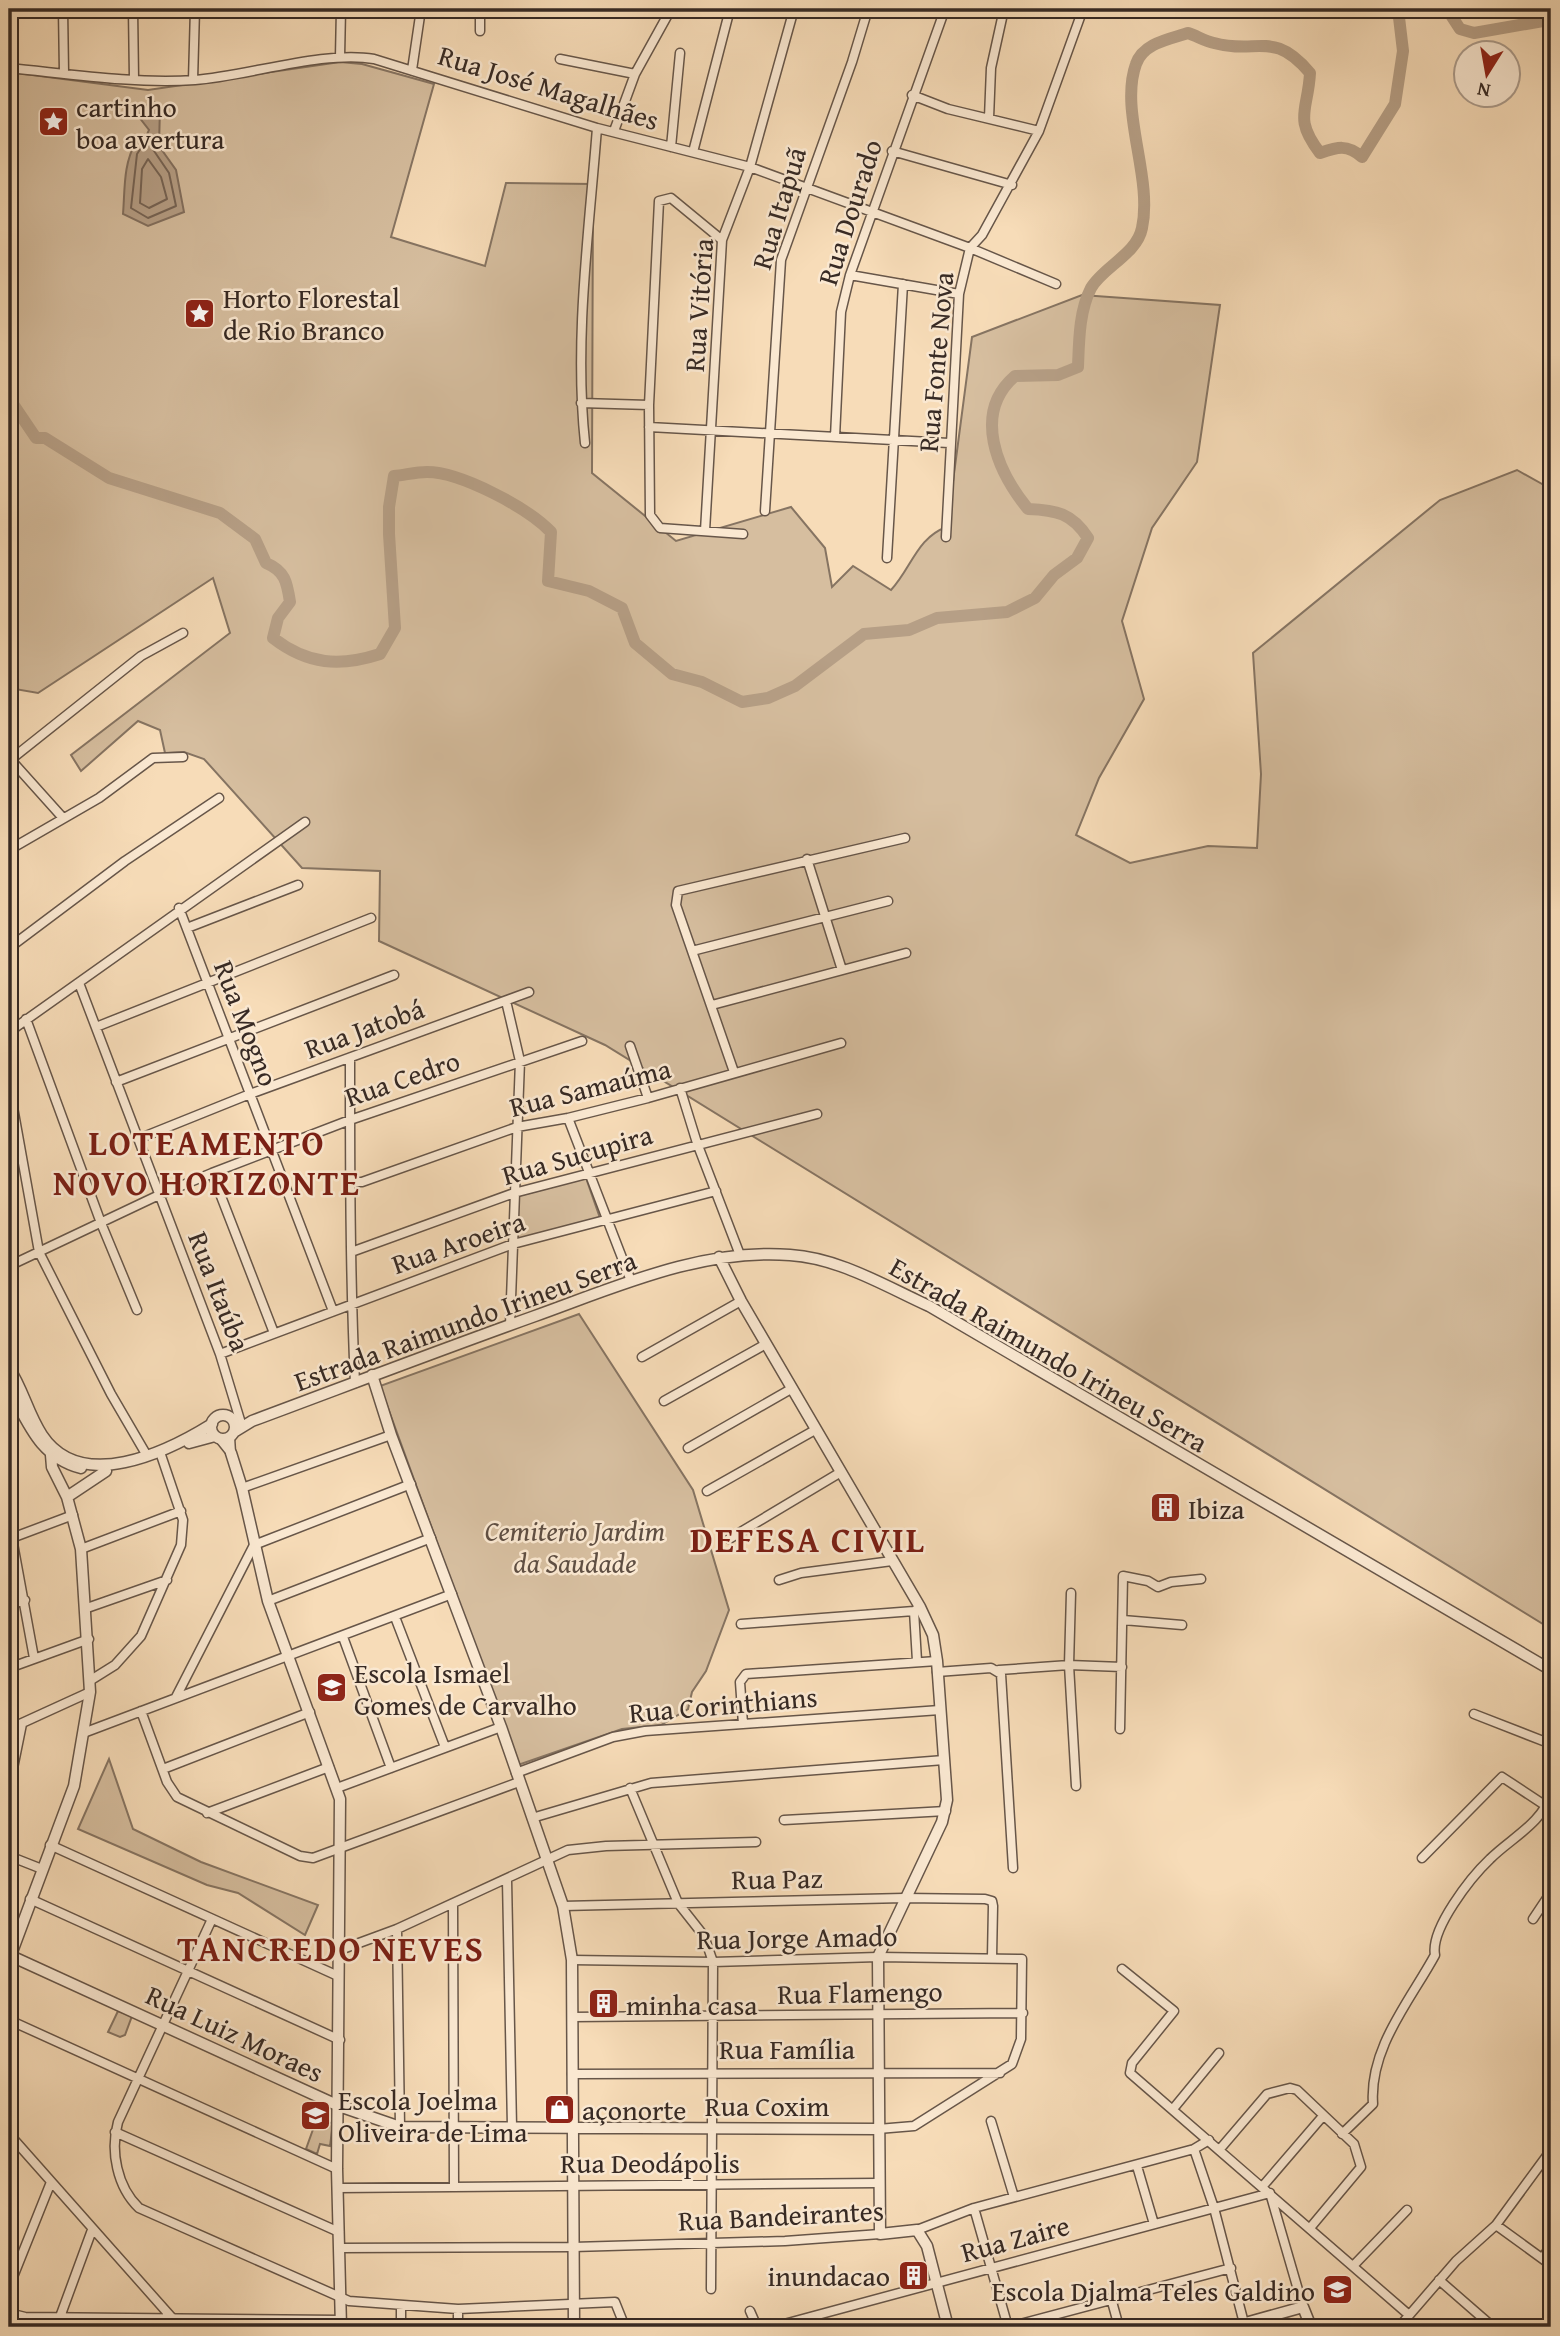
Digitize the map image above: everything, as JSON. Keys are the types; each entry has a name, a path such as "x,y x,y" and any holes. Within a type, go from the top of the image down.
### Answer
{"street":[{"path":"63,9 64,73"},
{"path":"133,9 134,79"},
{"path":"193,80 195,9"},
{"path":"340,57 341,9"},
{"path":"412,70 421,9"},
{"path":"480,9 480,31"},
{"path":"614,131 635,74 671,9"},
{"path":"693,152 730,9"},
{"name":"Rua Vitória","path":"705,531 722,240 750,167 794,9"},
{"name":"Rua Itapuã","path":"765,511 778,274 805,187 852,62 867,9"},
{"name":"Rua Dourado","path":"835,437 841,312 850,275 912,95 945,9"},
{"path":"989,118 991,68 1004,9"},
{"name":"Rua Fonte Nova","path":"946,537 959,294 970,248 982,235 1012,185 1039,131 1083,9"},
{"path":"671,147 680,52"},
{"name":"Rua José Magalhães","path":"9,68 134,79 193,80 340,57 362,57 597,128 750,167 871,210 1056,284"},
{"path":"560,59 635,74"},
{"path":"912,95 948,109 1039,131"},
{"path":"585,443 581,403 582,324 597,128"},
{"path":"892,151 1012,185"},
{"path":"722,240 671,198 659,201 649,405 650,515 660,528 743,534"},
{"path":"850,275 959,294"},
{"path":"887,558 903,284"},
{"path":"581,403 649,405"},
{"path":"649,427 949,443"},
{"path":"62,818 10,761 141,656 183,633"},
{"path":"9,850 99,798 153,758 183,757"},
{"path":"9,948 116,868 219,798"},
{"path":"9,1032 179,908 305,822"},
{"path":"734,1072 692,951 676,896 678,891 905,838"},
{"path":"807,859 842,970"},
{"path":"187,928 298,885"},
{"path":"692,951 888,901"},
{"name":"Rua Mogno","path":"179,908 332,1311"},
{"path":"96,1027 371,918"},
{"path":"712,1005 906,953"},
{"path":"116,1082 394,975"},
{"name":"Rua Itaúba","path":"79,983 220,1354 236,1420"},
{"name":"Rua Jatobá","path":"138,1139 250,1094 530,992"},
{"path":"506,1001 520,1061 510,1325"},
{"path":"26,1019 101,1223 137,1310"},
{"name":"Rua Cedro","path":"9,1266 212,1173 350,1120 582,1041"},
{"name":"Rua Samaúma","path":"352,1182 362,1182 517,1127 568,1118 648,1098 841,1042"},
{"path":"630,1046 648,1098"},
{"path":"350,1058 350,1210 354,1251 351,1305 355,1383"},
{"path":"9,1085 39,1252 111,1394 146,1454"},
{"path":"680,1088 697,1143 740,1255"},
{"name":"Rua Sucupira","path":"354,1251 514,1194 697,1143 817,1114"},
{"path":"568,1118 631,1281"},
{"path":"212,1173 274,1333"},
{"name":"Rua Aroeira","path":"220,1354 513,1244 716,1191"},
{"name":"Estrada Raimundo Irineu Serra","path":"51,1455 70,1465 106,1471 130,1467 192,1441 224,1436 251,1421 631,1281 719,1258 740,1255 792,1255 821,1260 929,1306 1551,1670"},
{"path":"719,1258 933,1635 946,1811 878,1957 876,2015 880,2234"},
{"path":"642,1357 741,1301"},
{"path":"664,1401 766,1344"},
{"path":"9,1368 11,1385 37,1440 51,1455 52,1467 73,1515 81,1549 91,1680 86,1732 74,1786 10,1959"},
{"path":"372,1375 391,1435 452,1594 563,1906 572,1960 571,2186 574,2327"},
{"path":"9,2313 158,2323 173,2319 220,2323 341,2324 337,2169 340,1799 268,1601 242,1488 231,1453 224,1436 212,1424 192,1436 146,1454 107,1466 89,1465 66,1456 42,1435 11,1385"},
{"path":"688,1448 791,1389"},
{"name":"Estrada Raimundo Irineu Serra","path":"212,1424 223,1416 251,1421"},
{"path":"224,1436 236,1420"},
{"path":"707,1491 815,1430"},
{"path":"242,1488 391,1435"},
{"path":"91,1680 115,1665 141,1636 167,1580 184,1532 181,1511 161,1455"},
{"path":"67,1497 106,1471"},
{"path":"729,1539 841,1472"},
{"path":"176,1697 254,1545 411,1484"},
{"path":"81,1549 181,1511"},
{"path":"34,1658 25,1600 10,1539 73,1515"},
{"path":"268,1601 430,1538"},
{"path":"779,1580 801,1573 892,1561"},
{"path":"1120,1729 1124,1576 1148,1581 1158,1587 1171,1582 1201,1579"},
{"path":"87,1608 167,1580"},
{"path":"1071,1593 1069,1665 1076,1786"},
{"path":"86,1732 452,1594"},
{"path":"9,1605 25,1600"},
{"path":"741,1624 917,1609"},
{"path":"916,1661 917,1609"},
{"path":"395,1617 445,1747"},
{"path":"1123,1620 1182,1625"},
{"path":"343,1637 391,1768"},
{"path":"9,1668 89,1639"},
{"path":"743,1724 742,1677 916,1661 937,1667 999,1670 1069,1665 1122,1667"},
{"path":"999,1670 1004,1703 1013,1868"},
{"path":"9,1729 90,1692"},
{"name":"Rua Corinthians","path":"141,1711 172,1792 207,1813 306,1858 341,1850 627,1734 940,1710"},
{"path":"163,1769 310,1712"},
{"path":"1474,1714 1551,1744"},
{"path":"9,1788 22,1724"},
{"path":"337,1788 500,1727"},
{"path":"532,1818 651,1783 944,1760"},
{"path":"207,1813 329,1767"},
{"path":"1422,1857 1502,1777 1546,1806"},
{"path":"630,1788 678,1903 704,1936 713,1962 710,2289"},
{"path":"1342,2134 1373,2104 1372,2087 1394,2022 1435,1955 1433,1947 1443,1920 1488,1860 1534,1822 1546,1806 1551,1793"},
{"path":"784,1819 946,1811"},
{"path":"340,1950 397,1930 507,1880 545,1859 584,1848 756,1842"},
{"path":"50,1845 338,1976"},
{"path":"9,1856 42,1869"},
{"path":"507,1880 512,2127"},
{"path":"1533,1919 1551,1892"},
{"name":"Rua Paz","path":"563,1906 904,1898 992,1901 992,1957"},
{"path":"30,1899 340,2040"},
{"path":"453,1904 456,2128 454,2187"},
{"path":"212,1919 115,2133 114,2146 122,2182 129,2197 139,2208 341,2299 458,2309 615,2302 625,2327"},
{"path":"397,1930 400,2127"},
{"name":"Rua Jorge Amado","path":"572,1960 713,1962 878,1957 1022,1959 1023,2013"},
{"name":"Rua Luiz Moraes","path":"10,1959 163,2025 339,2106 400,2127 572,2128"},
{"path":"1122,1969 1174,2011 1132,2063 1130,2073 1409,2315"},
{"path":"878,2129 914,2126 1001,2073 1017,2054 1023,2013"},
{"name":"Rua Flamengo","path":"572,2017 1023,2013"},
{"path":"9,2020 337,2169"},
{"path":"1172,2109 1219,2053"},
{"name":"Rua Família","path":"572,2074 712,2071 1001,2073"},
{"path":"1220,2149 1264,2097 1283,2088 1293,2088 1354,2144 1361,2167 1310,2228"},
{"path":"1262,2187 1324,2116"},
{"path":"991,2120 1014,2197"},
{"name":"Rua Coxim","path":"572,2128 878,2129"},
{"path":"115,2133 338,2232"},
{"path":"10,2138 173,2319"},
{"name":"Rua Bandeirantes","path":"340,2248 785,2241 917,2230 974,2208 1137,2166 1194,2149 1209,2140"},
{"path":"1194,2149 1214,2208 1244,2325"},
{"path":"1399,2327 1456,2261 1496,2225 1551,2150"},
{"path":"1137,2166 1154,2224"},
{"path":"9,2287 51,2182"},
{"name":"Rua Deodápolis","path":"338,2188 878,2183"},
{"path":"1270,2193 1311,2327"},
{"name":"Rua Zaire","path":"773,2327 1270,2193"},
{"path":"974,2208 1009,2327 1231,2268"},
{"path":"1353,2266 1407,2210"},
{"path":"1496,2225 1551,2264"},
{"path":"60,2317 92,2230"},
{"path":"917,2230 927,2246 948,2327"},
{"path":"1543,2257 1551,2246"},
{"path":"1439,2280 1492,2327"},
{"path":"1111,2298 1119,2327"},
{"path":"401,2306 401,2327"},
{"path":"1231,2327 1303,2307"},
{"path":"458,2309 458,2327"},
{"path":"750,2311 757,2327"},
{"path":"813,2316 816,2327"}],"green space":[{"path":"340,62 362,64 434,84 391,237 485,266 506,183 593,184 592,473 676,541 791,507 825,548 832,587 853,566 891,590 928,538 947,527 972,337 1082,295 1220,305 1197,462 1152,528 1122,621 1144,699 1099,778 1076,835 1130,863 1208,846 1257,848 1261,774 1253,653 1440,500 1517,470 1551,489 1551,1629 605,1045 379,941 380,871 302,868 204,759 184,752 165,753 160,730 138,721 81,771 71,755 230,633 213,578 38,693 9,688 9,72 148,90"},
{"path":"586,1178 600,1218 517,1240 518,1196"},
{"name":"Cemiterio Jardim da Saudade","path":"579,1314 693,1490 729,1610 706,1671 692,1692 688,1709 661,1725 622,1729 518,1765 380,1386"},
{"path":"109,1759 133,1829 201,1862 318,1905 305,1935 238,1893 207,1885 78,1829"},
{"path":"118,2011 132,2016 125,2035 120,2037 108,2032"},
{"path":"316,2121 333,2123 330,2146 320,2144 317,2154 306,2149"}],"water":[{"path":"153,101 160,107 159,146 176,170 184,212 148,226 123,214 129,159 136,142 145,139 149,130 139,117 141,109"}],"waterway":[{"path":"9,398 36,438 45,438 109,478 220,513 255,539 266,563 284,578 289,595 290,602 278,618 273,638 299,654 338,662 380,654 395,628 389,534 389,507 394,476 427,472 475,485 527,512 551,532 548,581 589,591 622,608 635,643 672,674 702,682 742,702 768,698 795,686 864,634 909,630 937,618 1007,612 1035,598 1054,575 1077,558 1088,538 1076,523 1063,514 1028,509 999,460 992,424 1002,391 1015,376 1058,375 1078,367 1082,317 1091,288 1103,273 1127,253 1139,237 1144,208 1143,187 1131,102 1136,64 1145,51 1158,43 1188,33 1229,46 1265,46 1286,51 1310,73 1304,122 1320,153 1342,148 1352,150 1362,157 1395,104 1403,51 1398,9"},
{"path":"1447,9 1460,29 1474,33 1543,21 1551,22"}],"place":[{"name":"cartinho boa avertura","path":"53,122"},
{"name":"Horto Florestal de Rio Branco","path":"200,313"},
{"name":"Ibiza","path":"1165,1508"},
{"name":"Escola Ismael Gomes de Carvalho","path":"331,1688"},
{"name":"minha casa","path":"603,2004"},
{"name":"açonorte","path":"559,2109"},
{"name":"Escola Joelma Oliveira de Lima","path":"315,2115"},
{"name":"inundacao","path":"913,2275"},
{"name":"Escola Djalma Teles Galdino","path":"1338,2290"}],"district":[{"name":"LOTEAMENTO NOVO HORIZONTE","path":"207,1162"},
{"name":"DEFESA CIVIL","path":"808,1539"},
{"name":"TANCREDO NEVES","path":"331,1948"}]}
